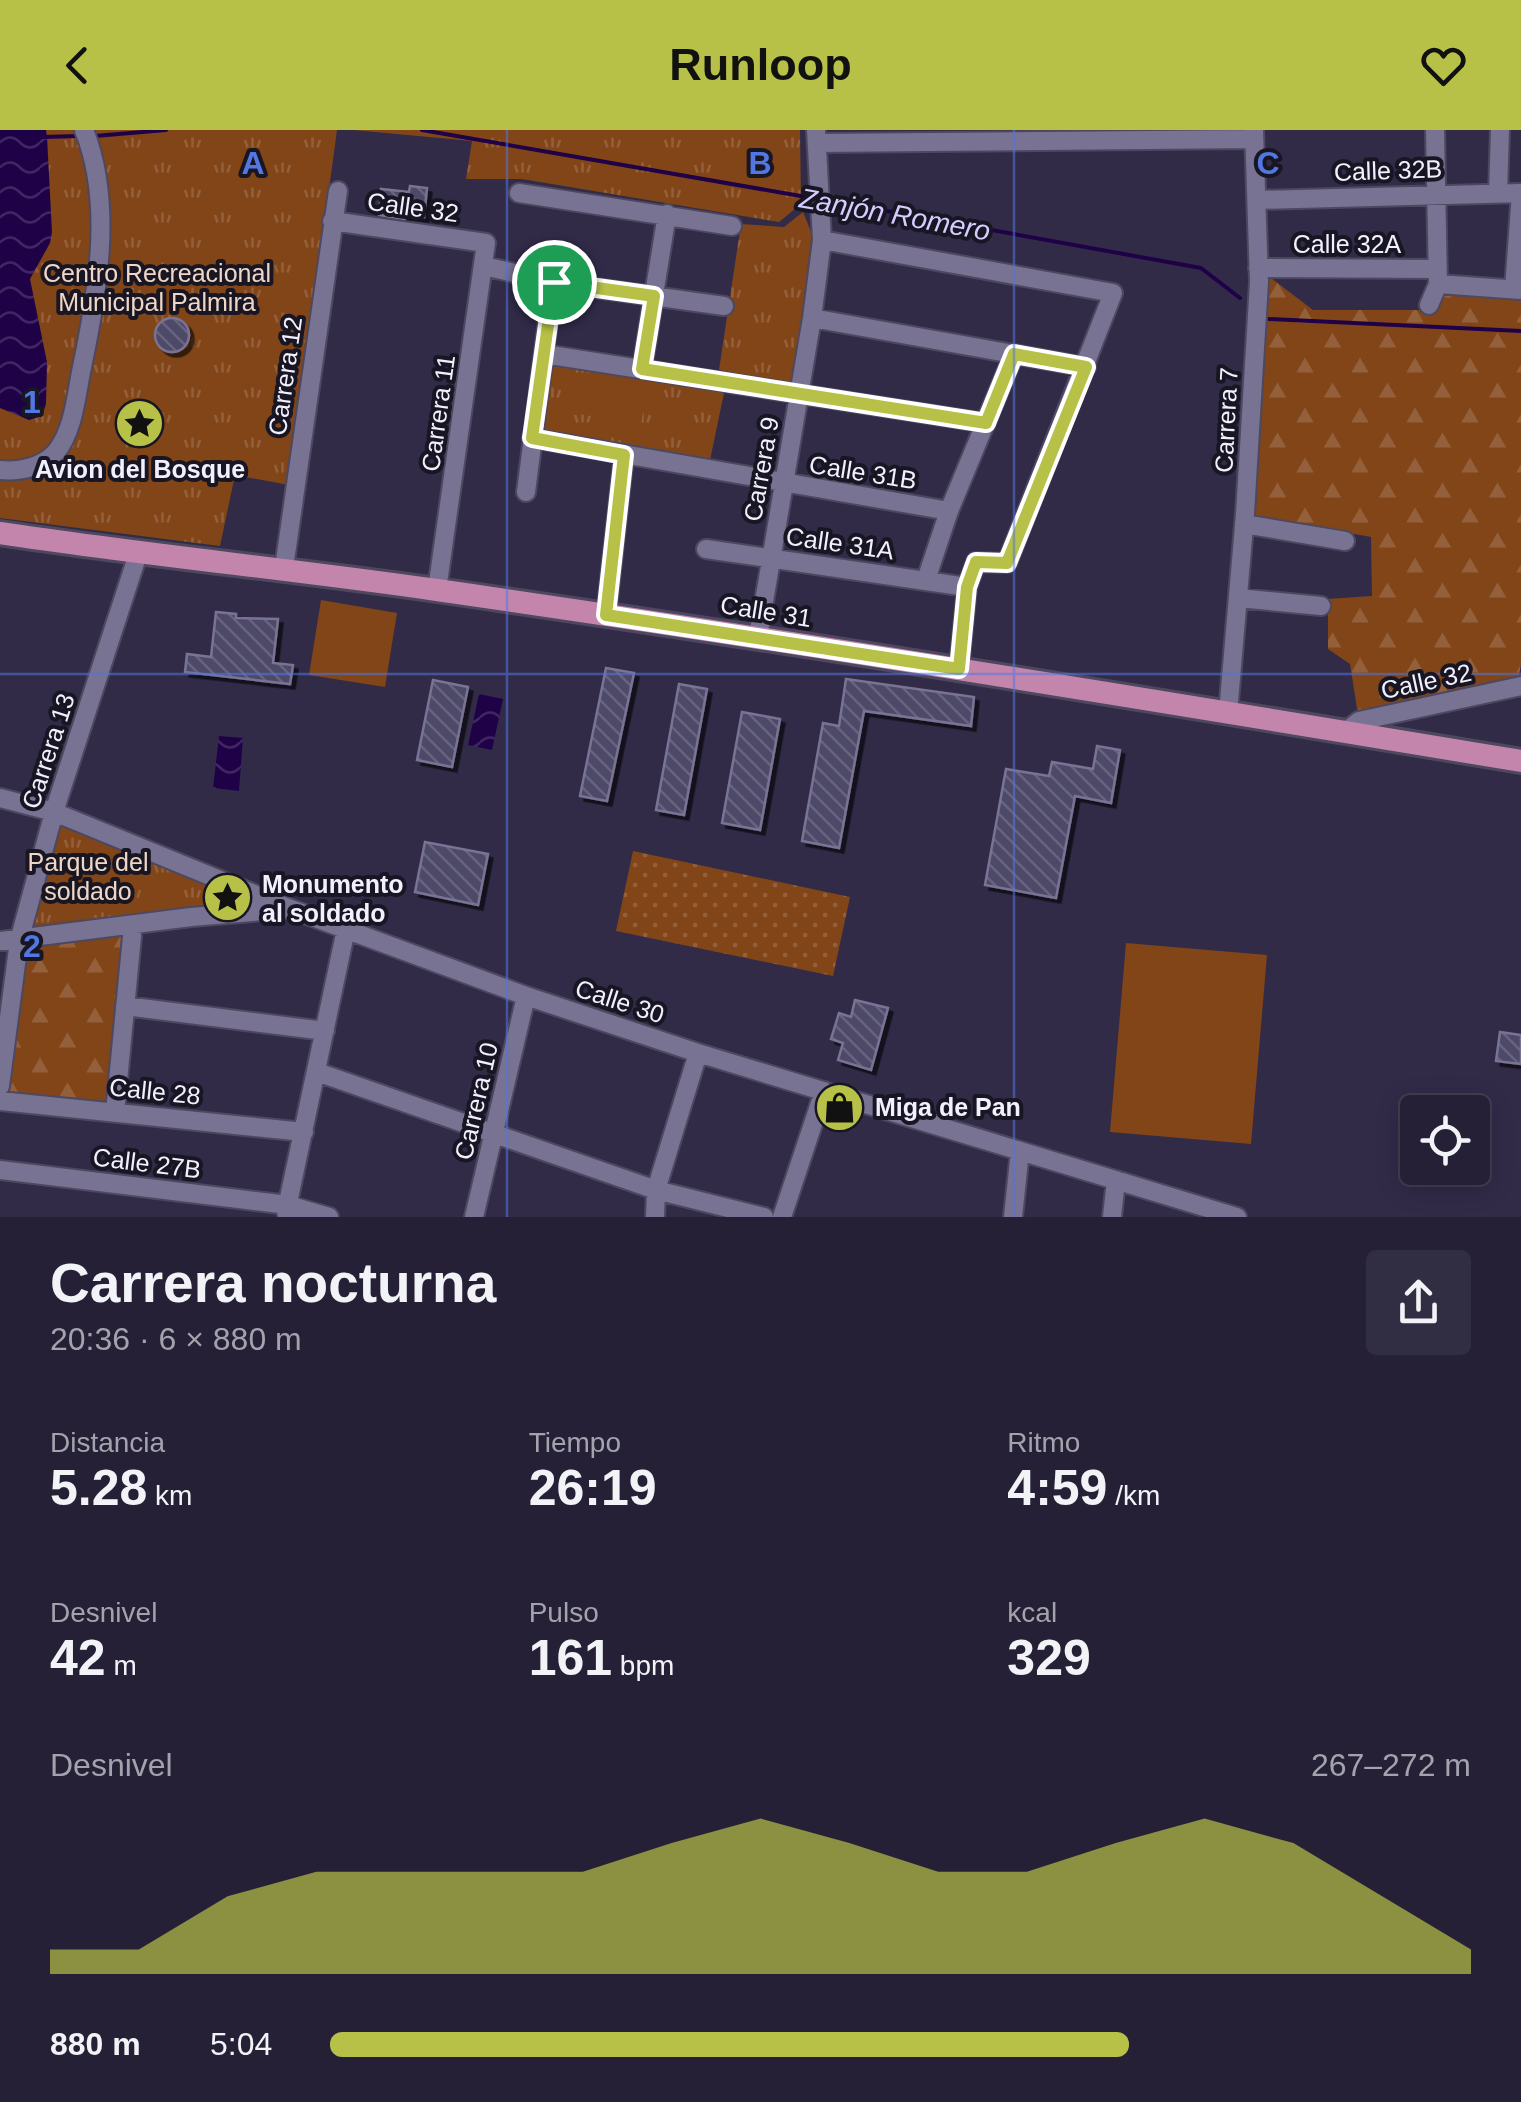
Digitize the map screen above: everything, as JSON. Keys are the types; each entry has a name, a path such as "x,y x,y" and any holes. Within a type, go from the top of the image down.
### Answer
{"main road":[{"name":"Calle 31","path":"0,532 138,554 284,568 758,637 1521,761"}],"street":[{"path":"0,470 46,462 66,433 74,404 92,321 101,252 96,188 84,130"},
{"path":"1429,305 1437,277 1435,130"},
{"path":"1498,193 1500,130"},
{"path":"817,137 1254,134"},
{"name":"Carrera 7","path":"1228,713 1244,524 1258,268 1254,134"},
{"name":"Carrera 9","path":"758,637 822,240 817,137"},
{"name":"Carrera 12","path":"284,568 338,192"},
{"path":"519,193 732,226"},
{"path":"1518,290 1521,193"},
{"name":"Calle 32B","path":"1257,200 1521,193"},
{"path":"642,369 667,214"},
{"name":"Calle 32","path":"332,220 486,242"},
{"path":"822,240 1113,293 1007,563 978,560 967,587 959,669"},
{"name":"Carrera 11","path":"437,590 486,242"},
{"path":"484,266 554,282 724,306"},
{"name":"Calle 32A","path":"1258,268 1437,277 1518,290"},
{"path":"526,492 554,282"},
{"path":"812,318 1086,367"},
{"path":"544,354 986,423"},
{"path":"926,580 949,512 1014,354"},
{"name":"Calle 31B","path":"532,438 949,512"},
{"path":"606,615 624,455"},
{"path":"1244,524 1344,541"},
{"name":"Calle 31A","path":"706,549 967,587"},
{"name":"Carrera 13","path":"0,1086 10,941 138,554"},
{"path":"1238,598 1321,606"},
{"name":"Calle 32","path":"1345,732 1359,721 1521,686"},
{"name":"Calle 30","path":"0,798 54,812 291,909 526,996 698,1053 1237,1217"},
{"path":"10,941 291,909"},
{"path":"115,1112 133,926"},
{"path":"329,1217 286,1211 346,930"},
{"name":"Carrera 10","path":"474,1217 526,996"},
{"path":"126,1006 325,1031"},
{"path":"655,1217 656,1190 698,1053"},
{"path":"317,1072 656,1190 764,1217"},
{"path":"782,1217 824,1091"},
{"name":"Calle 28","path":"0,1100 304,1132"},
{"path":"1012,1217 1020,1151"},
{"name":"Calle 27B","path":"0,1170 286,1211"},
{"path":"1112,1217 1116,1180"}],"green space":[{"name":"Centro Recreacional Municipal Palmira","path":"0,130 337,130 289,485 235,475 220,546 0,518"},
{"path":"354,130 800,130 801,204 779,222 522,179 466,179 472,141"},
{"path":"803,212 812,234 793,385 719,370 741,224 784,227"},
{"path":"1258,268 1313,310 1437,310 1438,284 1521,290 1521,664 1517,687 1359,721 1350,664 1328,649 1328,599 1372,596 1371,537 1245,514"},
{"path":"551,361 725,388 709,465 540,434"},
{"path":"580,378 647,389 641,424 574,413"},
{"path":"321,600 397,613 385,687 309,675"},
{"name":"Parque del soldado","path":"54,812 272,901 22,933"},
{"path":"633,851 850,897 833,976 616,931"},
{"path":"133,926 115,1112 0,1101 19,941"},
{"path":"1126,943 1267,955 1251,1144 1110,1132"}],"water":[{"path":"0,130 46,130 47,137 52,232 30,279 47,362 46,404 42,416 29,420 0,408"},
{"path":"479,694 503,699 492,750 468,745"},
{"path":"219,736 243,738 239,791 213,788"}],"building":[{"path":"410,186 427,188 424,217 379,215 381,189 409,192"},
{"path":"172,318 184,323 189,335 184,347 172,352 160,347 155,335 160,323"},
{"path":"216,612 236,614 236,618 278,619 273,663 293,665 290,684 185,672 187,654 211,657"},
{"path":"606,668 634,673 607,801 580,796"},
{"path":"846,679 974,697 971,726 864,711 839,848 802,841 823,723 839,726"},
{"path":"433,680 468,687 452,767 417,760"},
{"path":"679,684 707,689 684,815 656,810"},
{"path":"742,712 780,719 760,830 722,823"},
{"path":"1097,746 1120,750 1111,803 1075,796 1056,898 985,885 1006,769 1049,776 1052,762 1093,769"},
{"path":"425,842 488,854 478,905 415,892"},
{"path":"855,1000 888,1008 871,1070 838,1060 843,1043 831,1039 839,1013 851,1017"},
{"path":"1500,1032 1521,1035 1521,1064 1496,1061"}],"waterway":[{"name":"Zanjón Romero","path":"95,136 166,130"},
{"name":"Zanjón Romero","path":"422,130 812,198"},
{"name":"Zanjón Romero","path":"43,137 78,136"},
{"name":"Zanjón Romero","path":"826,200 1201,268 1240,298"},
{"name":"Zanjón Romero","path":"1269,319 1521,331"}],"place":[{"name":"Avion del Bosque","path":"140,423"},
{"name":"Monumento al soldado","path":"227,898"},
{"name":"Miga de Pan","path":"840,1107"}],"route":[{"path":"554,282 654,296 642,369 986,423 1014,354 1086,367 1007,563 976,562 967,587 959,669 606,615 624,455 532,438 554,282"}]}
